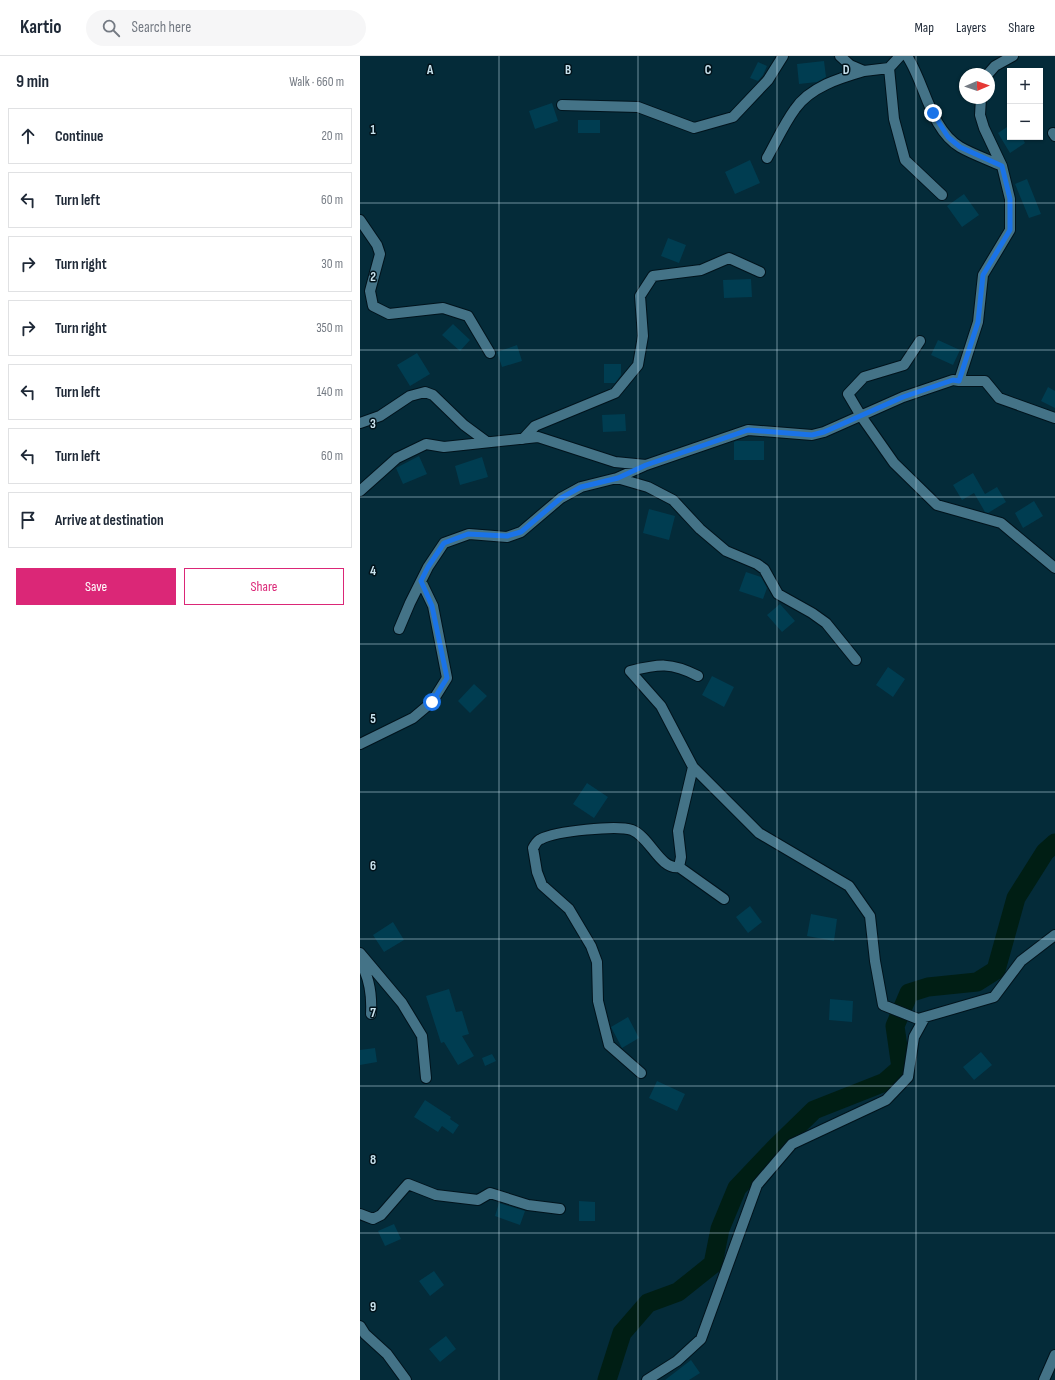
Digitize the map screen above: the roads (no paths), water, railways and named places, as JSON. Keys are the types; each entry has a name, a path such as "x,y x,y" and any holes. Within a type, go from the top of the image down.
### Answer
{"street":[{"path":"562,105 638,107 694,128 733,117 768,80 783,56"},
{"path":"840,56 850,65 864,71"},
{"path":"767,158 795,108 815,90 839,78 864,71 889,68 900,56"},
{"path":"907,56 933,113 948,137 960,147 1002,166"},
{"path":"993,68 1012,56"},
{"path":"889,68 894,120 905,160 942,195"},
{"path":"959,381 978,322 983,275 1010,230 1010,199 1002,166 984,128 980,115 981,104"},
{"path":"360,220 377,244 380,254 370,291 373,306 389,314 443,308 468,316 490,353"},
{"path":"523,438 535,426 615,393 638,365 643,336 640,296 653,276 701,270 729,258 760,272"},
{"path":"920,341 904,365 864,377 848,394 861,416 894,463 937,505 1001,523 1055,568"},
{"path":"399,629 428,567 444,543 468,534 507,536 521,532 561,498 581,487 618,478 646,465 748,430 812,435 824,432 903,397 953,380 985,381 999,398 1055,418"},
{"path":"360,423 380,416 410,396 424,392 433,395 464,425 487,442"},
{"path":"360,491 397,458 426,444 444,446 538,437 615,462 646,465"},
{"path":"618,478 648,487 673,500 700,529 726,551 757,564 764,569 778,594 812,613 826,624 856,660"},
{"path":"360,744 413,718 432,702 447,678 432,606 421,581"},
{"path":"698,676 682,668 657,664 630,671 661,706 693,767 759,833 849,886 870,916 875,961 883,1005 921,1018 994,997 1021,961 1055,935"},
{"path":"679,867 682,857 678,831 693,767"},
{"path":"641,1073 609,1044 598,1001 597,962 591,946 569,909 542,885 537,872 533,848 539,839 559,832 605,828 632,830 647,841 667,865 674,868 679,867 724,899"},
{"path":"360,953 402,1003 422,1036 426,1078"},
{"path":"360,962 366,972 372,998 371,1014"},
{"path":"647,1380 677,1361 701,1339 757,1185 792,1144 886,1100 908,1077 914,1037 921,1018"},
{"path":"360,1214 373,1219 382,1215 408,1184 436,1195 478,1200 490,1193 528,1205 560,1209"},
{"path":"360,1326 365,1334 387,1354 406,1380"},
{"path":"1044,1380 1055,1355"}],"waterway":[{"path":"607,1380 622,1333 648,1303 678,1292 713,1264 720,1229 737,1188 814,1110 885,1082 901,1068 895,1026 909,993 928,987 977,982 996,970 1016,898 1045,852 1055,843"}]}
